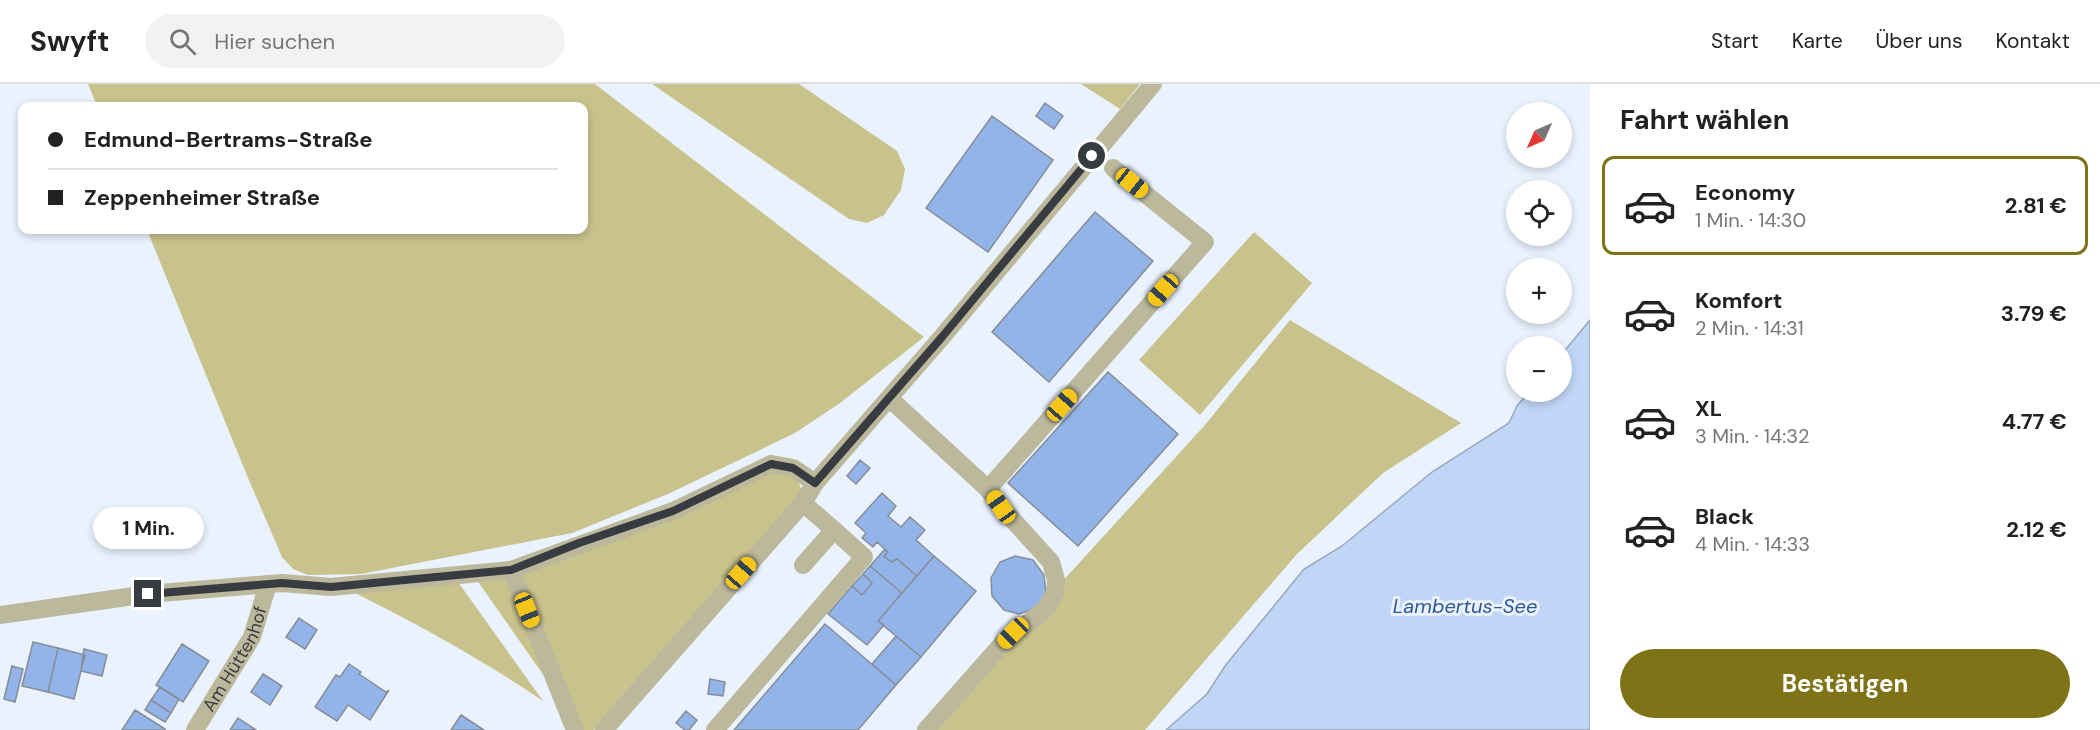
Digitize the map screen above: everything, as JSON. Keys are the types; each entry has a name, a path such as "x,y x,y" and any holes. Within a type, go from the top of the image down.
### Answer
{"street":[{"path":"604,730 803,503 815,483 1153,84"},
{"path":"988,489 1205,242 1113,168"},
{"path":"889,398 988,489 1001,507 1051,562 1056,580 1055,594 1045,609 1002,644 926,730"},
{"path":"0,615 148,594 282,583 331,587 511,570 579,543 673,511 771,464 793,468 815,483"},
{"path":"715,730 864,557 803,503"},
{"path":"803,565 834,530"},
{"path":"511,570 575,730"},
{"name":"Am Hüttenhof","path":"195,730 252,637 268,584"}],"shaded area":[{"path":"88,84 595,84 924,337 840,403 795,433 668,494 572,533 361,574 308,575 293,569 282,557 149,234 588,234 588,102 95,102"},
{"path":"652,84 799,84 897,151 905,169 901,190 884,215 867,223 849,219"},
{"path":"1081,84 1140,84 1120,109"},
{"path":"1254,232 1312,283 1200,415 1139,360"},
{"path":"1290,320 1461,423 1383,473 1297,554 1145,730 927,730 1205,425"},
{"path":"777,469 799,483 801,499 606,719 594,730 582,730 474,576"},
{"path":"453,575 543,701 450,643 353,592"}],"water":[{"name":"Lambertus-See","path":"1590,320 1590,730 1166,730 1207,694 1225,666 1304,569 1342,546 1432,472 1509,423 1520,402 1572,402 1572,342"}],"building":[{"path":"1045,103 1063,116 1054,129 1036,116"},
{"path":"992,116 1053,160 988,252 926,208"},
{"path":"1095,212 1153,261 1049,382 992,332"},
{"path":"1108,372 1178,434 1078,546 1008,483"},
{"path":"860,460 870,468 856,484 847,476"},
{"path":"882,493 896,506 888,516 901,527 910,517 925,530 916,540 934,556 917,576 897,559 891,562 884,556 888,552 877,542 873,547 862,538 866,533 855,523"},
{"path":"885,549 888,552 884,556 891,562 897,559 917,576 902,593 870,566"},
{"path":"934,556 976,591 921,657 878,621"},
{"path":"1015,556 1033,560 1044,575 1046,593 1037,608 1019,614 1004,610 992,596 991,578 1000,562"},
{"path":"870,566 902,593 878,621 884,625 867,645 828,614 852,586 862,595 872,583 863,574"},
{"path":"863,574 872,583 862,595 852,586"},
{"path":"299,618 317,630 305,649 286,637"},
{"path":"825,624 896,685 858,730 734,730"},
{"path":"896,636 921,657 896,685 872,664"},
{"path":"33,642 58,648 48,692 22,686"},
{"path":"182,644 209,661 183,702 156,685"},
{"path":"58,648 85,655 74,699 48,692"},
{"path":"84,649 107,655 102,676 81,671"},
{"path":"349,664 361,672 359,674 386,692 389,690 370,720 348,705 337,721 315,707 336,675 340,677"},
{"path":"12,666 23,669 15,702 4,699"},
{"path":"263,674 282,686 270,705 251,692"},
{"path":"710,679 725,682 723,696 708,694"},
{"path":"160,687 179,699 171,713 151,700"},
{"path":"151,700 171,713 165,722 145,710"},
{"path":"135,710 165,729 165,730 122,730"},
{"path":"686,711 697,720 689,730 685,730 676,723"},
{"path":"461,715 484,730 451,730"},
{"path":"238,718 256,730 230,730"}],"route":[{"path":"148,594 282,583 331,587 511,570 579,543 673,511 771,464 793,468 815,483 942,337 1092,156"}]}
